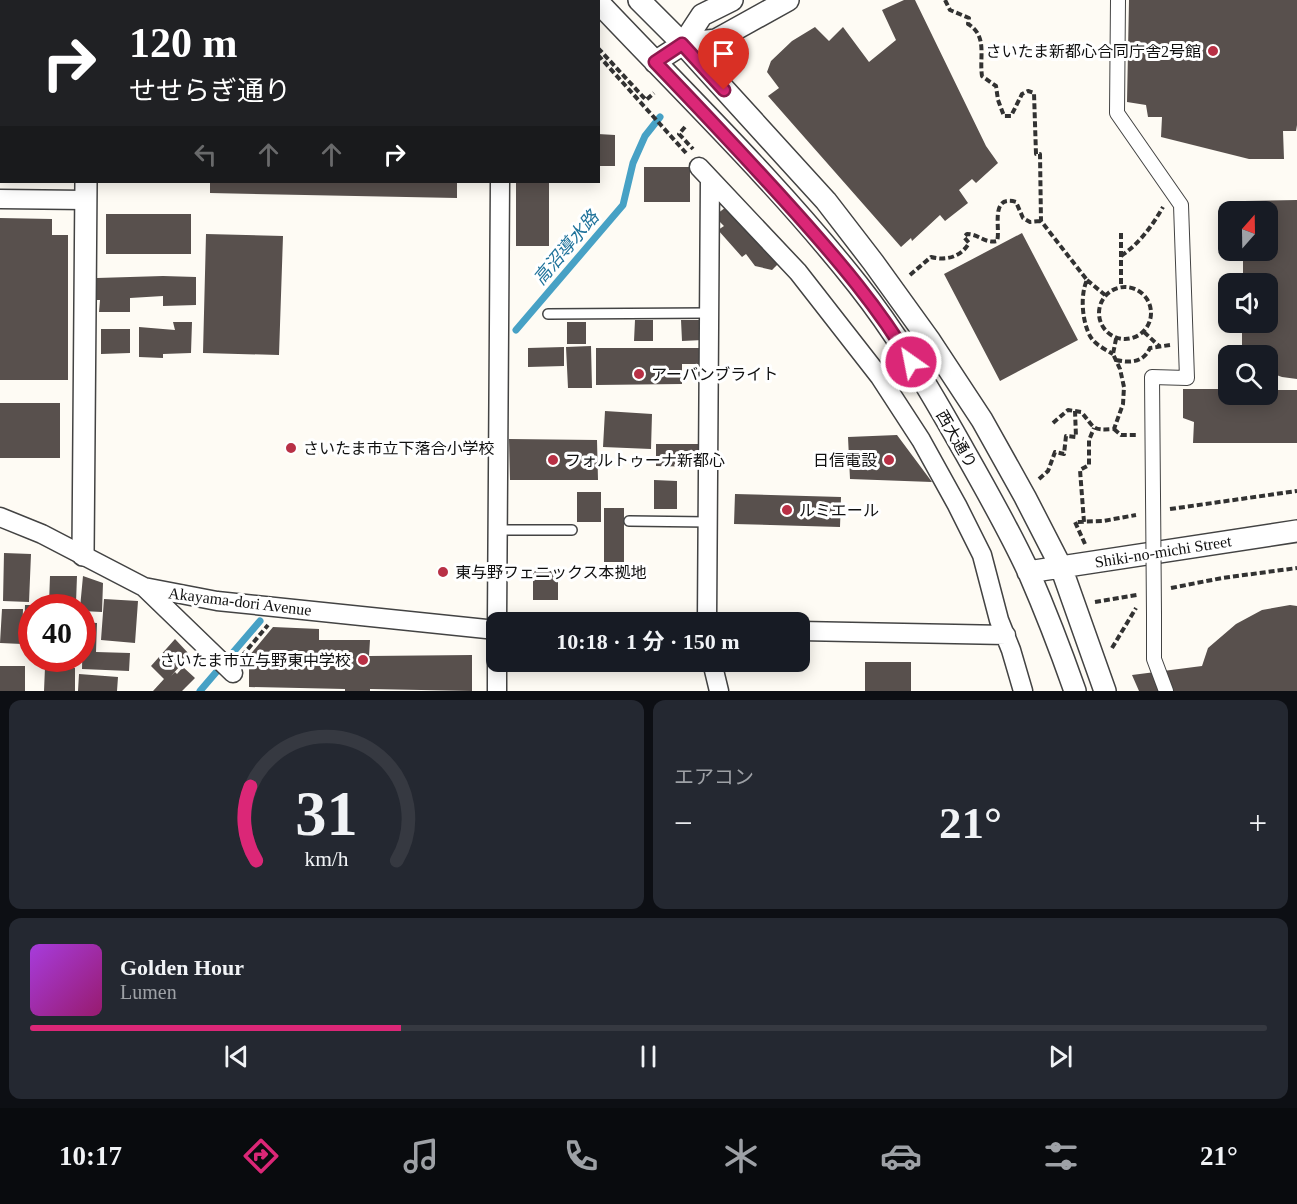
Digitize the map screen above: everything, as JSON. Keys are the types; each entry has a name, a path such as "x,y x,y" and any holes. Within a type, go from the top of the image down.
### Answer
{"street":[{"name":"西大通り","path":"639,0 826,201 930,341 982,420 1025,496 1060,567 1105,691"},
{"path":"655,62 682,44 702,15 732,0"},
{"path":"682,44 716,40 788,0"},
{"path":"1118,0 1117,113 1181,205 1187,378 1152,377 1154,659 1166,691"},
{"name":"西大通り","path":"600,3 818,237 900,343 985,487 1028,572 1075,691"},
{"path":"705,173 709,313 707,612"},
{"path":"705,173 798,273 880,377 921,440 982,555 999,620 1006,635 1023,691"},
{"path":"497,612 500,183"},
{"path":"0,199 86,191 83,555"},
{"name":"Akayama-dori Avenue","path":"0,517 42,534 144,587 217,601 486,629"},
{"name":"Shiki-no-michi Street","path":"1028,572 1297,531"},
{"path":"144,587 227,667"},
{"path":"810,631 1006,635"},
{"path":"497,672 497,691"},
{"path":"714,672 719,691"}],"lane":[{"path":"548,314 709,313"},
{"path":"629,521 708,522"},
{"path":"498,530 572,530"}],"path":[{"path":"945,0 950,10 969,18 968,24 978,33 982,43 980,58 982,76 996,86 1004,116 1011,116 1023,94 1028,91 1034,93 1036,154 1040,154 1041,221 1087,280 1105,294"},
{"path":"600,50 646,100 654,93"},
{"path":"600,58 705,173"},
{"path":"910,275 931,257 949,258 962,253 969,243 964,237 967,234 977,235 991,243 997,241 999,236 997,214 1003,204 1008,201 1016,202 1023,218 1030,222 1041,221"},
{"path":"1121,255 1132,248 1145,234 1163,206 1181,205"},
{"path":"1121,233 1121,287"},
{"path":"1087,280 1083,290 1083,302 1090,336 1099,346 1113,354 1124,387 1123,404 1113,429"},
{"path":"1121,287 1135,289 1143,294 1149,302 1152,313 1144,332 1136,338 1126,340 1116,339 1106,331 1100,322 1098,311 1105,294 1121,287"},
{"path":"1144,332 1159,347"},
{"path":"1113,354 1116,339"},
{"path":"1116,360 1138,361 1148,354 1150,348"},
{"path":"1053,423 1068,410 1075,411 1081,412 1090,427 1100,430 1113,429 1121,435 1136,435"},
{"path":"1038,480 1048,471 1055,452 1064,454 1066,436 1076,437 1075,411"},
{"path":"1084,522 1080,470 1089,465 1089,440 1094,428"},
{"path":"1159,511 1215,501 1297,491"},
{"path":"1075,522 1148,513"},
{"path":"1167,589 1222,578 1297,568"},
{"path":"1095,602 1144,594 1110,651"},
{"path":"227,667 278,613 280,607"}],"building":[{"path":"904,0 915,0 986,146 998,163 976,183 972,179 959,190 968,203 945,221 940,215 912,241 911,238 901,247 768,96 779,88 767,72 771,61 792,41 815,27 829,41 843,27 869,62 896,40 882,10"},
{"name":"さいたま新都心合同庁舎2号館","path":"1129,0 1297,0 1297,125 1296,131 1283,131 1284,159 1249,159 1161,137 1162,117 1148,117 1146,105 1127,102"},
{"path":"600,134 615,135 615,166 600,166"},
{"path":"644,167 690,167 690,202 644,202"},
{"path":"210,183 457,183 457,198 210,193"},
{"path":"516,183 549,183 549,246 516,246"},
{"path":"1297,200 1297,379 1278,376 1278,345 1242,345 1242,333 1278,333 1278,273 1243,273 1243,261 1278,261 1278,201 1244,201"},
{"path":"729,205 778,264 772,270 755,266 746,254 742,257 718,230 724,226 714,216"},
{"path":"106,214 191,214 191,254 106,254"},
{"path":"0,218 52,219 52,235 68,235 68,380 0,380"},
{"path":"1022,233 1078,340 1000,381 944,274"},
{"path":"206,234 283,236 279,355 203,353"},
{"path":"196,277 196,305 163,306 163,296 130,298 130,312 99,312 100,300 96,300 97,278"},
{"path":"635,320 653,320 653,341 634,341"},
{"path":"681,320 702,320 703,340 682,341"},
{"path":"173,322 192,322 191,353 163,354 163,358 139,357 139,327 175,330"},
{"path":"567,322 586,322 586,344 567,344"},
{"path":"101,329 130,329 130,353 101,354"},
{"path":"591,346 592,388 568,388 566,347"},
{"path":"564,347 564,366 528,367 528,348"},
{"name":"アーバンブライト","path":"596,348 700,348 700,364 682,364 682,384 596,385"},
{"path":"1183,389 1218,389 1218,405 1278,405 1278,390 1297,390 1297,443 1193,443 1194,422 1183,418"},
{"path":"0,403 60,403 60,458 0,458"},
{"path":"605,411 652,414 651,449 603,447"},
{"path":"897,435 932,482 850,479 848,437"},
{"name":"フォルトゥーナ新都心","path":"509,439 597,440 598,480 510,480"},
{"path":"656,444 702,444 702,467 656,466"},
{"path":"654,480 677,481 677,509 654,509"},
{"path":"577,492 601,492 601,522 577,522"},
{"name":"ルミエール","path":"735,494 841,497 840,527 734,524"},
{"path":"604,508 624,508 624,562 604,562"},
{"path":"4,553 31,554 29,594 18,594 18,602 3,601"},
{"path":"533,571 558,571 558,600 533,600"},
{"path":"50,576 77,576 76,594 49,594"},
{"path":"83,576 103,583 102,612 96,612 96,594 81,594"},
{"path":"104,599 138,601 135,643 101,640"},
{"path":"1297,606 1297,691 1139,691 1132,675 1202,666 1208,648 1236,624 1262,610"},
{"path":"2,609 18,609 18,644 0,643"},
{"name":"さいたま市立与野東中学校","path":"273,627 319,629 319,640 370,640 369,656 472,655 472,691 370,689 370,691 345,691 345,689 249,687 249,656"},
{"path":"175,639 190,655 171,676 175,672 177,674 183,667 195,678 182,691 153,691 164,679 151,666"},
{"path":"96,652 130,653 129,671 96,670"},
{"path":"865,662 911,662 911,691 865,691"},
{"path":"0,666 18,666 18,672 25,672 25,691 0,691"},
{"path":"45,672 75,672 75,691 44,691"},
{"path":"79,674 118,677 117,691 78,691"}],"waterway":[{"name":"高沼導水路","path":"516,330 623,205 633,163 645,136 660,117"},
{"name":"高沼導水路","path":"200,691 260,621"}],"place":[{"name":"さいたま新都心合同庁舎2号館","path":"1213,51"},
{"name":"アーバンブライト","path":"639,374"},
{"name":"さいたま市立下落合小学校","path":"291,448"},
{"name":"フォルトゥーナ新都心","path":"553,460"},
{"name":"日信電設","path":"889,460"},
{"name":"ルミエール","path":"787,510"},
{"name":"東与野フェニックス本拠地","path":"443,572"},
{"name":"さいたま市立与野東中学校","path":"363,660"}],"route":[{"path":"724,90 682,44 655,62 818,237 858,286 900,343 911,362"}]}
